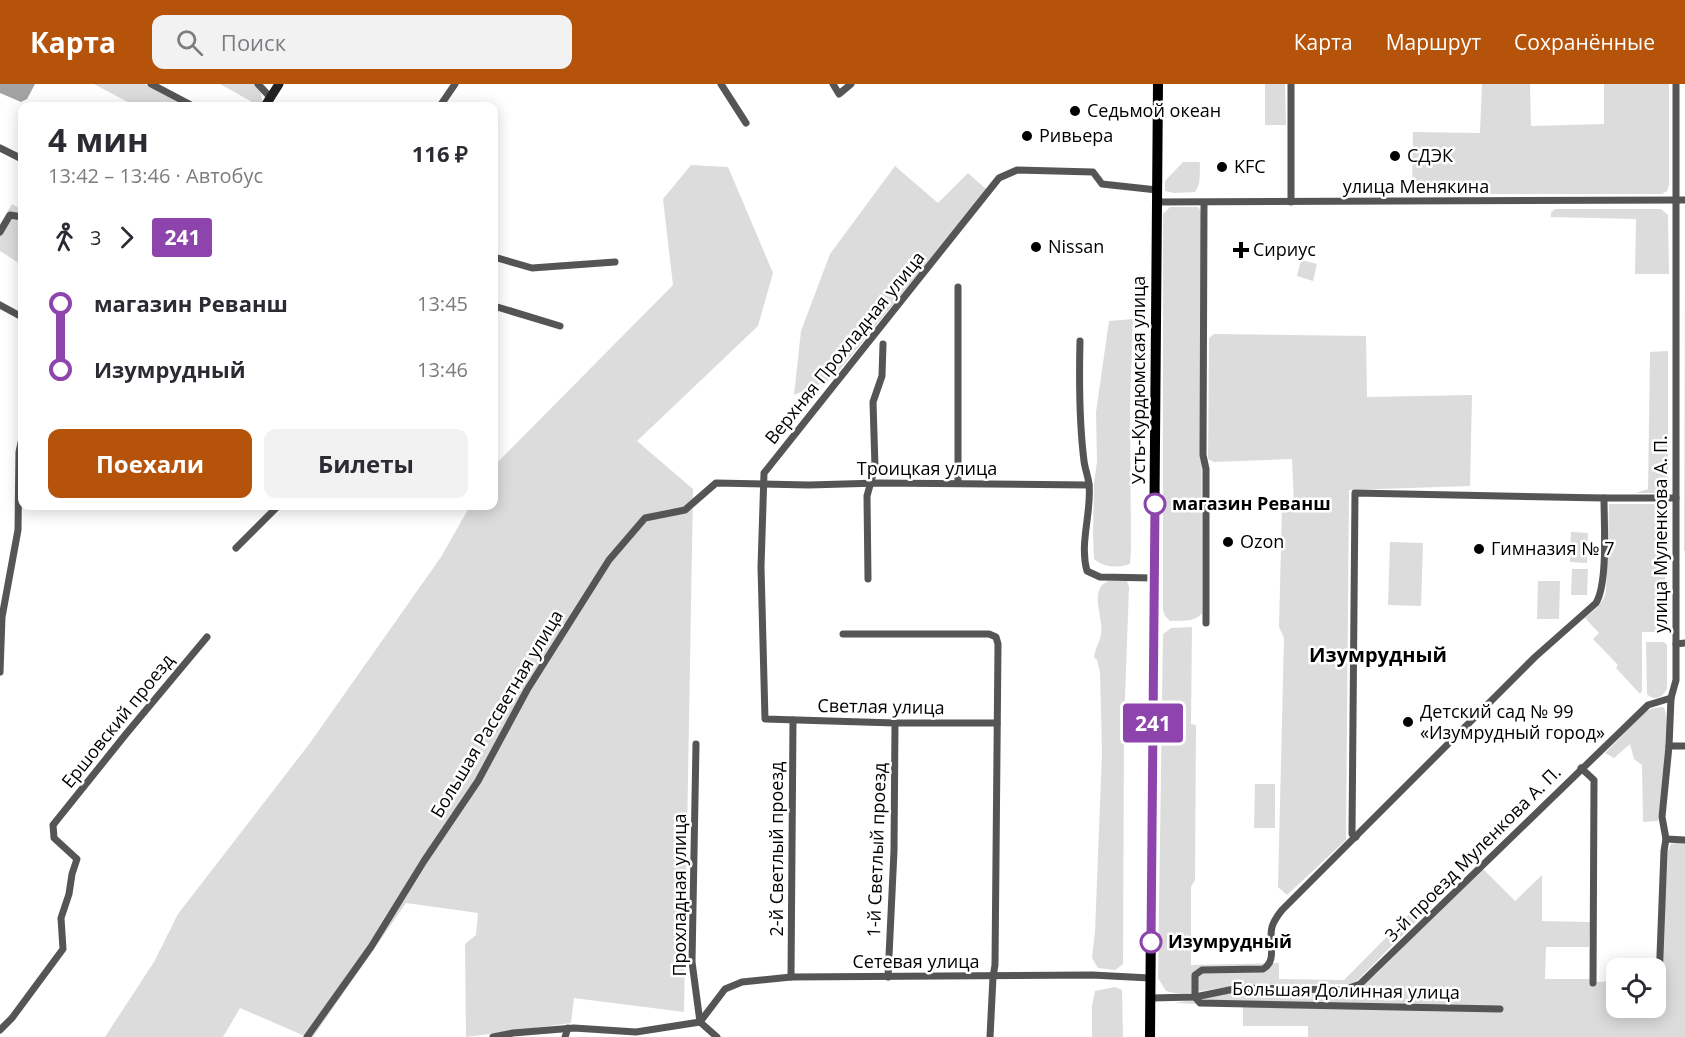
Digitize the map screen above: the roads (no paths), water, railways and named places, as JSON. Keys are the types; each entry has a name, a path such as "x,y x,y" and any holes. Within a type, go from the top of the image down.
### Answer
{"main road":[{"name":"Усть-Курдюмская улица","path":"1150,1037 1158,84"}],"street":[{"path":"151,84 185,102"},
{"path":"258,84 271,98"},
{"path":"268,102 279,84"},
{"path":"443,102 455,84"},
{"path":"721,84 746,123"},
{"path":"833,84 839,94 851,84"},
{"path":"1291,84 1291,202"},
{"name":"улица Муленкова А. П.","path":"1660,958 1666,839 1662,817 1671,698 1676,680 1676,498 1681,266 1676,200 1676,84"},
{"path":"0,148 18,157"},
{"name":"Верхняя Прохладная улица","path":"765,719 761,567 764,474 999,178 1017,170 1094,172 1102,184 1157,190"},
{"name":"улица Менякина","path":"1157,202 1685,200"},
{"path":"1204,203 1203,455 1206,469 1206,623"},
{"path":"0,232 10,215 18,216"},
{"path":"498,258 532,268 615,261"},
{"path":"958,287 958,483"},
{"path":"0,305 18,315"},
{"path":"498,307 560,326"},
{"path":"1080,341 1080,408 1084,464 1089,485 1085,558 1087,572 1100,577 1154,578"},
{"path":"868,579 867,496 874,467 873,402 882,376 883,344"},
{"name":"Большая Рассветная улица","path":"307,1037 371,947 424,861 478,781 527,690 609,560 645,518 685,510 716,483 764,484"},
{"name":"Троицкая улица","path":"764,484 1089,485"},
{"path":"1356,837 1352,834 1354,493 1676,498"},
{"path":"1195,997 1196,975 1202,970 1263,969 1268,966 1271,960 1271,930 1277,917 1535,657 1596,603 1600,597 1603,581 1604,498"},
{"path":"0,672 2,617 18,530 18,510"},
{"path":"236,548 274,510"},
{"path":"843,634 989,634 996,637 998,644 995,965 990,1037"},
{"name":"Ершовский проезд","path":"0,1030 12,1018 63,949 61,918 77,859 54,838 53,825 207,637"},
{"path":"1676,644 1685,643"},
{"name":"3-й проезд Муленкова А. П.","path":"1351,988 1375,972 1581,768 1648,705 1671,698"},
{"name":"Светлая улица","path":"765,719 997,723"},
{"name":"2-й Светлый проезд","path":"791,977 793,720"},
{"name":"1-й Светлый проезд","path":"888,977 894,851 895,723"},
{"name":"Прохладная улица","path":"696,744 692,962 700,1022"},
{"path":"1669,746 1685,746"},
{"path":"1581,768 1594,780 1593,983"},
{"path":"1666,839 1685,840"},
{"name":"Сетевая улица","path":"700,1022 725,989 742,982 791,977 1092,975 1150,978"},
{"name":"Большая Долинная улица","path":"1150,998 1195,997 1239,988 1351,988"},
{"name":"Большая Долинная улица","path":"1195,997 1200,1003 1500,1009"},
{"path":"493,1037 568,1028 636,1032 700,1022 717,1037"},
{"path":"565,1037 568,1028"}],"place":[{"name":"Седьмой океан","path":"1075,111"},
{"name":"Ривьера","path":"1027,136"},
{"name":"СДЭК","path":"1395,156"},
{"name":"KFC","path":"1222,167"},
{"name":"Nissan","path":"1036,247"},
{"name":"Сириус","path":"1241,250"},
{"name":"магазин Реванш","path":"1155,504"},
{"name":"Ozon","path":"1228,542"},
{"name":"Гимназия № 7","path":"1479,549"},
{"name":"Детский сад № 99 «Изумрудный город»","path":"1408,722"},
{"name":"Изумрудный","path":"1151,942"}],"district":[{"name":"Изумрудный","path":"1378,655"}]}
